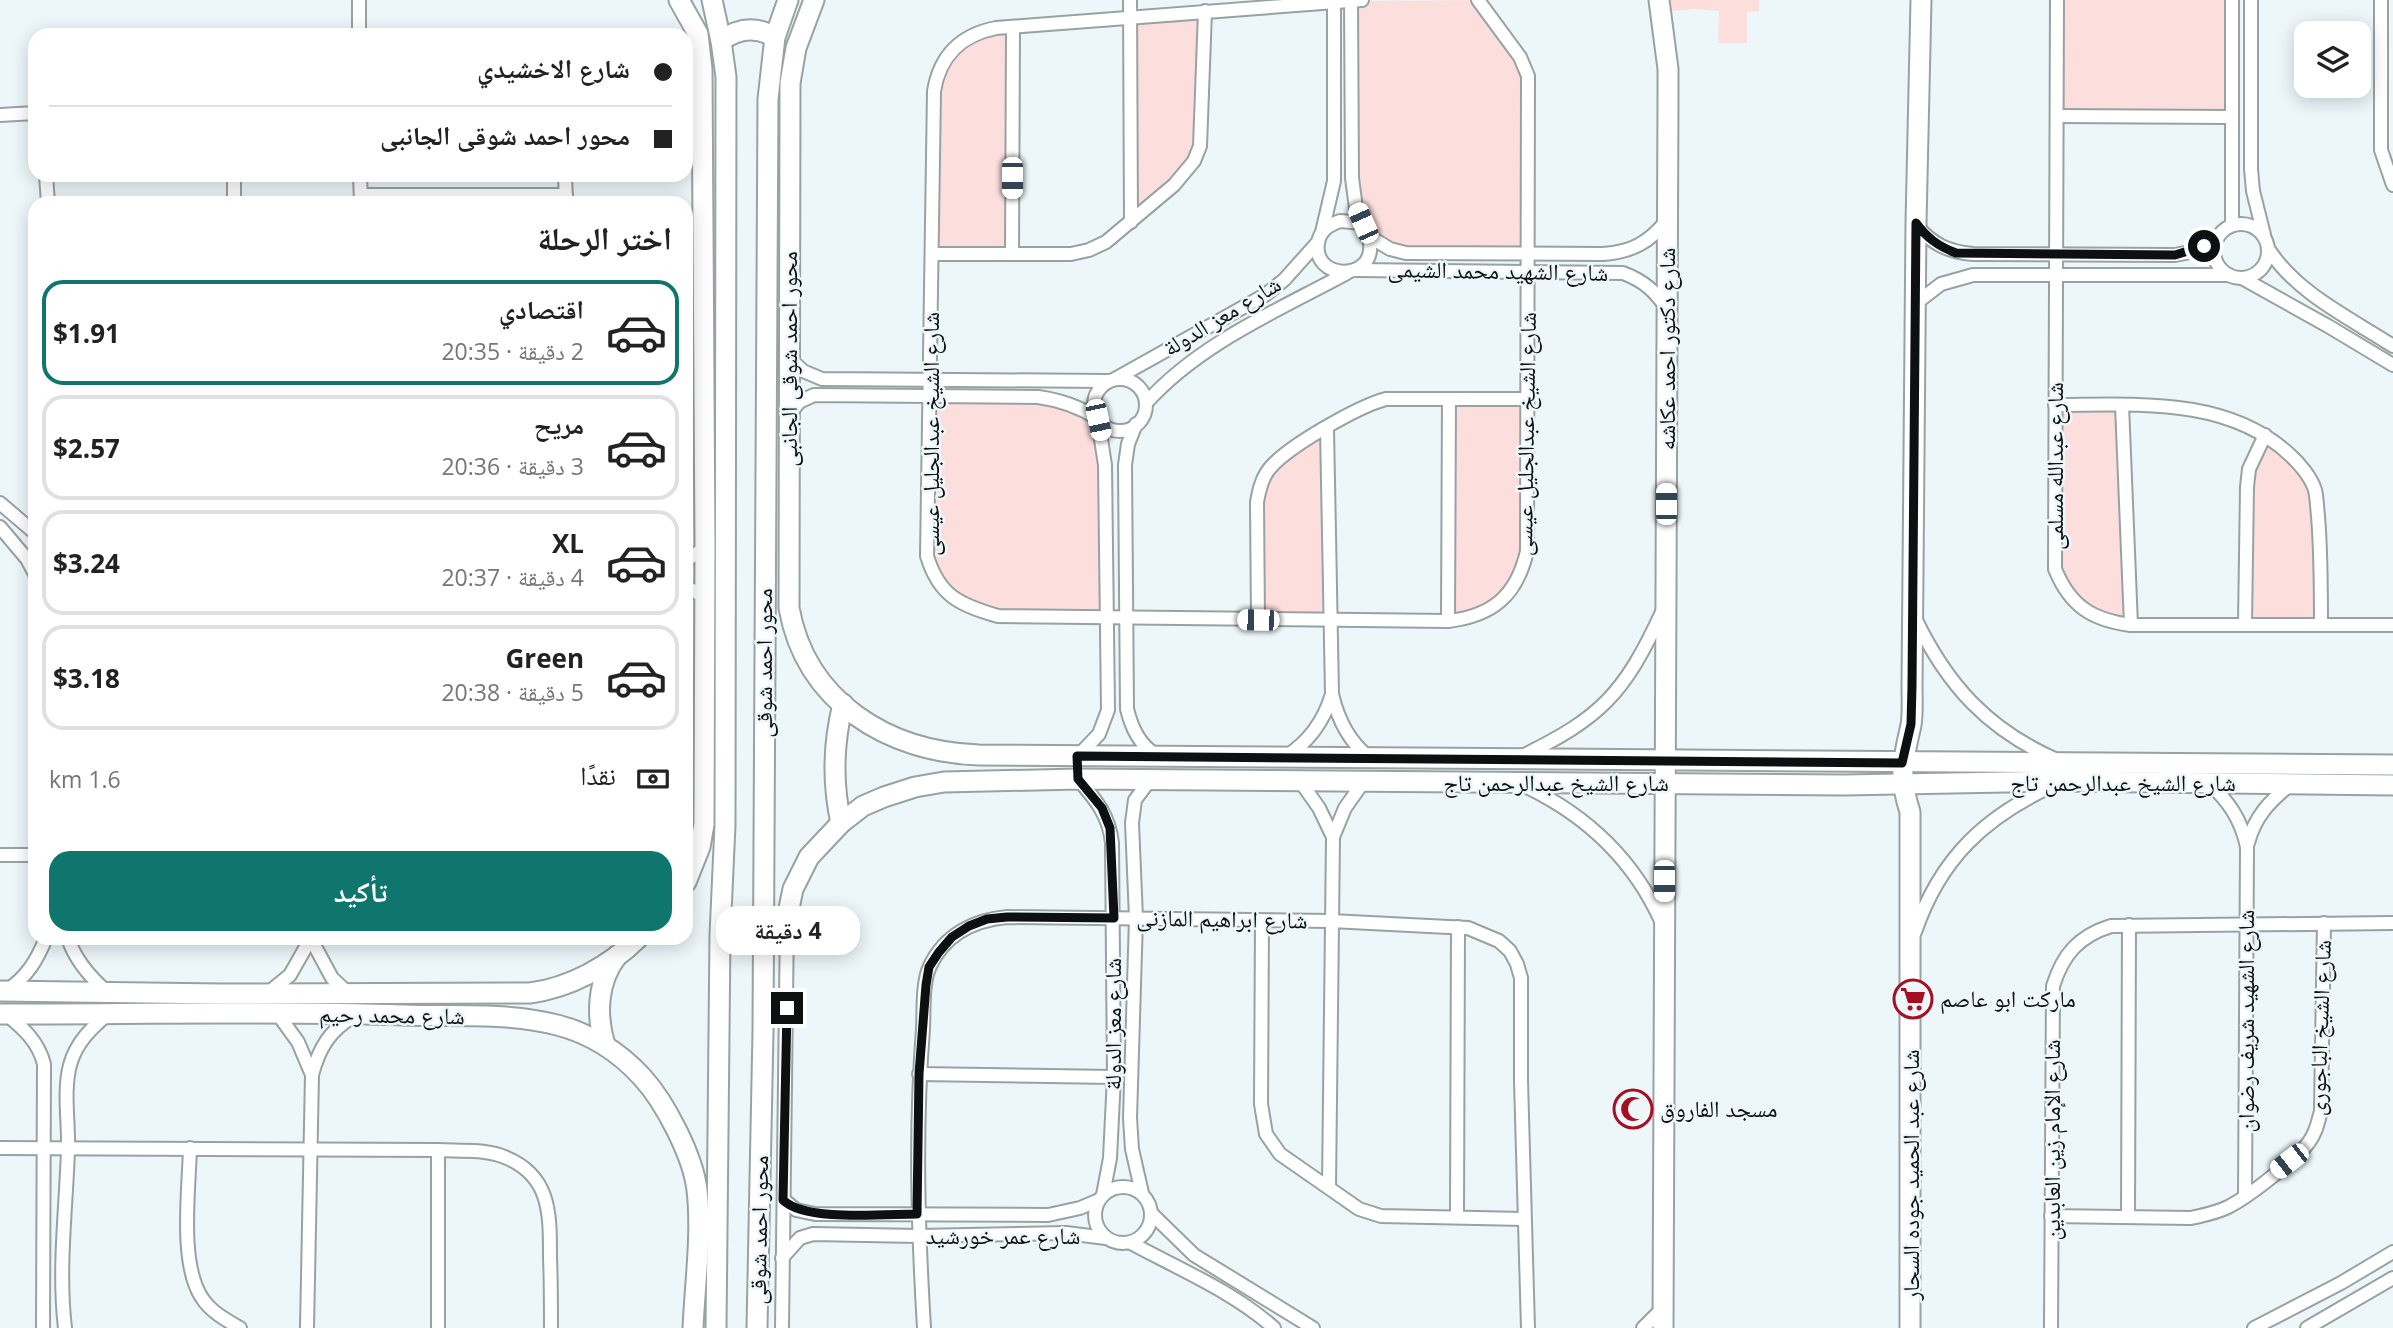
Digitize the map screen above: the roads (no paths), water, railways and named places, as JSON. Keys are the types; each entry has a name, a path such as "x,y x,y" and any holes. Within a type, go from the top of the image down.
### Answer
{"street":[{"path":"359,0 359,28"},
{"path":"679,0 698,34 702,69 704,824 700,847 693,864"},
{"name":"محور احمد شوقى","path":"712,0 721,41 726,91 725,825 720,935 716,1328"},
{"name":"محور احمد شوقى","path":"757,1328 763,1031 768,99 775,37 788,0"},
{"name":"محور احمد شوقى الجانبى","path":"814,0 796,48 790,83 789,608 793,630 812,671 843,704"},
{"path":"1130,0 1131,222"},
{"path":"1351,0 1352,178 1356,208 1365,229 1370,244 1369,254 1364,263 1352,271 1337,272 1321,261 1318,251 1320,237 1330,224 1340,221 1365,229"},
{"name":"شارع الشيخ عبدالجليل عيسى","path":"1362,0 981,31 966,38 948,54 937,75 934,91 928,556 938,583 962,604 998,616 1448,621 1485,612 1501,601 1514,586 1527,551 1528,76 1520,57 1478,0"},
{"name":"شارع دكتور احمد عكاشه","path":"1659,0 1668,69 1663,1318"},
{"name":"شارع عبد الحميد جوده السحار","path":"1912,784 1902,763 1911,724 1914,616 1920,0"},
{"name":"شارع عبدالله مسلمى","path":"2057,0 2055,569 2070,597 2096,617 2131,625 2393,625"},
{"path":"2232,0 2232,225"},
{"path":"2251,0 2251,169 2253,191 2269,250 2278,264 2299,285 2393,346"},
{"path":"2381,0 2387,14 2387,150 2393,185"},
{"name":"شارع معز الدولة","path":"1111,380 1265,295 1284,280 1320,237 1334,181 1334,1"},
{"path":"932,254 1071,254 1106,242 1131,222 1185,174 1200,146 1205,12"},
{"path":"1012,254 1013,27"},
{"path":"721,41 743,30 760,30 775,37"},
{"path":"0,115 28,113"},
{"path":"2057,116 2231,117"},
{"name":"شارع الشهيد محمد الشيمى","path":"1365,229 1375,242 1406,253 1622,253 1640,246 1656,235 1667,220"},
{"path":"1916,223 1926,237 1940,247 1956,253 2175,255 2190,252 2217,238"},
{"path":"2229,275 2220,268 2215,259 2214,248 2223,230 2232,225 2249,225 2264,234"},
{"path":"2242,278 2253,276 2261,270 2267,261 2269,250"},
{"name":"شارع الشهيد محمد الشيمى","path":"1352,271 1623,273 1641,280 1656,293 1667,309"},
{"name":"شارع معز الدولة","path":"1146,403 1163,383 1205,351 1352,271"},
{"path":"1915,304 1941,284 1973,275 2229,275 2242,278 2393,365"},
{"path":"767,298 789,298"},
{"path":"789,357 803,371 822,379 1126,379 1136,384 1143,392 1146,403 1145,411 1128,444 1125,465 1127,709 1141,742 1158,757"},
{"path":"1078,779 1077,756 1099,734 1108,710 1105,465 1094,397 1099,388 1111,380"},
{"path":"789,415 799,402 814,395 1038,397 1060,400 1080,407 1116,430 1130,428 1136,424"},
{"path":"1258,620 1257,502 1267,471 1278,459 1368,404 1386,399 1528,399"},
{"path":"1448,621 1449,399"},
{"path":"2055,404 2194,409 2218,415 2264,435 2294,458 2315,490 2321,624"},
{"path":"2122,405 2131,625"},
{"path":"1327,428 1332,694 1345,731 1371,759"},
{"path":"2245,624 2247,487 2252,460 2264,435"},
{"path":"0,503 28,527"},
{"path":"0,527 28,561"},
{"path":"693,556 705,547"},
{"path":"765,578 789,578"},
{"path":"693,590 705,598"},
{"path":"1514,760 1568,733 1590,718 1609,700 1641,658 1665,606"},
{"path":"1912,942 1924,906 1942,873 1966,843 1995,817 2065,773 2002,730 1975,707 1943,669 1914,616"},
{"path":"1284,758 1301,746 1314,731 1332,694"},
{"path":"841,823 834,783 834,763 843,704"},
{"name":"شارع الشيخ عبدالرحمن تاج","path":"843,704 883,733 929,750 954,754 1922,762 2065,773"},
{"name":"شارع عبد الحميد جوده السحار","path":"1911,724 1922,762 1912,784 1910,812 1913,1324"},
{"name":"شارع الشيخ عبدالرحمن تاج","path":"2126,773 2208,783 2291,784 2393,765"},
{"name":"شارع الشيخ عبدالرحمن تاج","path":"787,918 793,889 809,857 841,823 863,806 915,787 944,782 1078,779 1912,784 2065,773 2126,773 2350,775 2393,785"},
{"name":"شارع معز الدولة","path":"1078,779 1102,808 1110,828 1114,918 1114,1077 1110,1158 1101,1198"},
{"name":"شارع معز الدولة","path":"1142,1193 1132,1149 1130,1118 1136,918 1132,823 1135,800 1150,780"},
{"path":"1300,781 1319,808 1333,837"},
{"path":"1329,1186 1333,837 1345,808 1364,781"},
{"path":"1518,782 1575,814 1612,847 1642,886 1664,929"},
{"name":"شارع الشهيد شريف رضوان","path":"2208,783 2234,810 2243,827 2247,847 2245,1196"},
{"name":"شارع الشهيد شريف رضوان","path":"2247,847 2252,827 2262,810 2291,784"},
{"path":"704,824 725,825"},
{"path":"0,855 28,855"},
{"path":"762,917 787,918 782,1328"},
{"name":"شارع ابراهيم المازنى","path":"924,1328 917,1214 919,1074 929,967 952,937 969,926 987,919 1007,917 1331,921 1458,927 1468,928 1499,941 1510,951 1521,978 1528,1328"},
{"path":"1262,921 1261,1104 1266,1134 1280,1154 1359,1209 1369,1213 1381,1216 1524,1219"},
{"name":"شارع الشيخ الباجورى","path":"2051,1216 2201,1216 2229,1207 2302,1151 2318,1126 2321,1111 2324,923"},
{"name":"شارع الإمام زين العابدين","path":"2051,1328 2053,986 2067,953 2080,940 2111,926 2393,923"},
{"path":"2128,1217 2129,925"},
{"path":"1457,1216 1458,927"},
{"path":"3,991 27,974 42,945"},
{"path":"70,945 73,955 84,970 106,991"},
{"path":"268,993 290,975 308,945"},
{"path":"314,945 332,978 348,993"},
{"path":"605,1045 600,1005 614,959 629,945"},
{"name":"شارع محمد رحيم","path":"3,1014 108,1014 268,993 530,993 561,986 597,968 629,945"},
{"path":"561,986 600,1005"},
{"name":"شارع محمد رحيم","path":"3,991 106,991 277,1013 509,1018 559,1026 605,1045 642,1077 676,1130 697,1189"},
{"path":"559,1026 600,1005"},
{"path":"277,1013 299,1042 312,1075"},
{"path":"3,1014 24,1028 41,1052 45,1083 43,1328"},
{"path":"65,1328 62,1294 68,1147 67,1080 71,1063 90,1028 108,1014"},
{"path":"307,1328 312,1075 317,1056 327,1038 341,1024 358,1014"},
{"path":"919,1074 1114,1077"},
{"path":"0,1148 438,1150 500,1155 518,1164 534,1177 545,1195 550,1215 551,1328"},
{"path":"190,1148 188,1252 192,1276 202,1298 219,1316 240,1328"},
{"path":"438,1150 438,1328"},
{"path":"1120,1187 1142,1193 1152,1214 1146,1232 1131,1242 1122,1244 1106,1238 1100,1232 1094,1216 1101,1198 1120,1187"},
{"path":"693,1328 697,1189 718,1189"},
{"name":"شارع عمر خورشيد","path":"783,1200 796,1210 815,1214 1048,1215 1080,1209 1101,1198"},
{"path":"1152,1214 1194,1255 1314,1328"},
{"name":"شارع عمر خورشيد","path":"782,1258 796,1242 807,1235 1066,1233 1106,1238"},
{"path":"1131,1242 1259,1315 1274,1328"},
{"path":"2254,1328 2341,1283 2393,1252"},
{"path":"2307,1328 2393,1278"},
{"path":"1643,1328 1663,1318"}],"place":[{"name":"ماركت ابو عاصم","path":"1913,999"},
{"name":"مسجد الفاروق","path":"1633,1109"}]}
